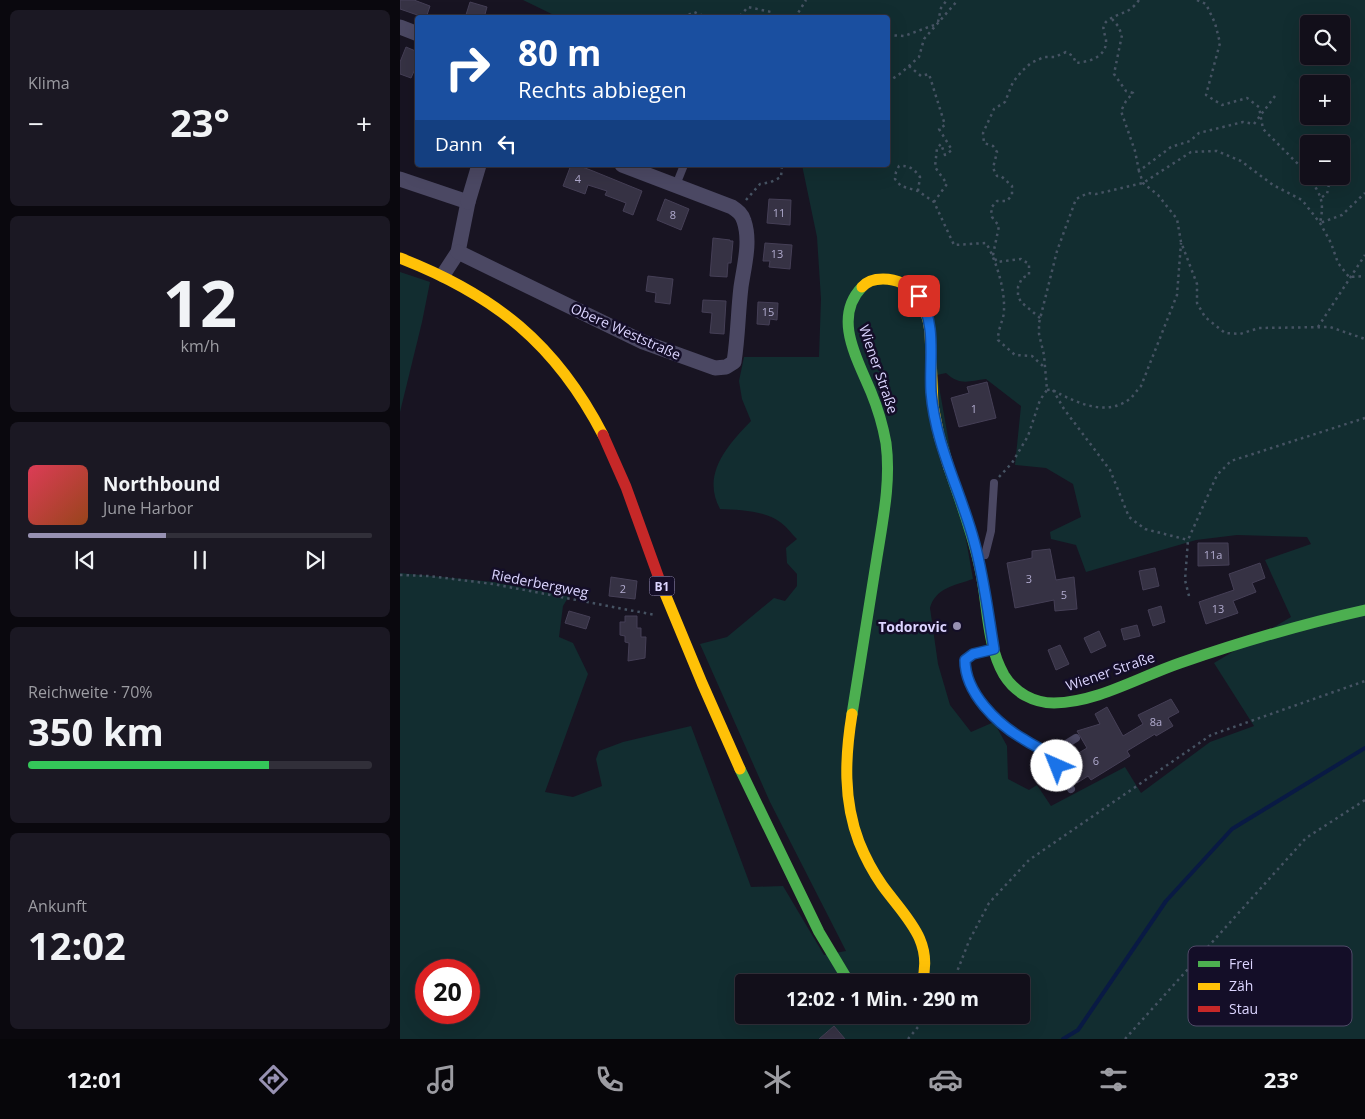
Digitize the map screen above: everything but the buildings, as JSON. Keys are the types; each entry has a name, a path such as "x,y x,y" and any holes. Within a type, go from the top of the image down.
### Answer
{"main road":[{"name":"B1","path":"400,258 444,275 485,299 525,330 552,357 579,392 613,455 675,618 752,797 819,929 845,974"},
{"name":"Wiener Straße","path":"924,974 926,967 923,946 916,931 874,874 862,850 850,814 846,784 848,731 880,539 887,469 881,422 850,339 848,318 854,296 863,287 877,279 894,279 905,283 916,291 927,311 930,332 931,386 934,414 970,528 981,572 994,649 1004,675 1018,692 1040,702 1060,703 1092,696 1178,664 1259,637 1365,610"}],"street":[{"path":"400,27 415,33"},
{"path":"444,275 458,252 468,202 479,167"},
{"path":"627,167 732,207 740,212"},
{"path":"400,179 468,202"},
{"name":"Obere Weststraße","path":"458,252 643,342 715,368 726,367 734,362 746,247 747,233 740,212"}],"lane":[{"path":"676,185 683,167"},
{"path":"981,572 991,530 994,482"},
{"path":"994,649 973,654 965,660 965,672 978,697 1004,725 1024,740 1050,754 1071,789"},
{"path":"1050,754 1076,738"}],"path":[{"path":"797,15 806,0"},
{"path":"938,23 941,8 946,0"},
{"path":"890,80 919,57 924,39 958,0"},
{"path":"1044,367 1032,356 1016,355 998,340 998,330 1004,311 1003,293 993,255 999,226 992,217 991,208 997,201 1007,201 1012,195 1012,186 1001,176 997,176 993,168 997,152 993,146 984,143 982,133 994,109 1005,102 1013,82 1031,63 1044,57 1055,57 1066,52 1073,56 1076,63 1095,58 1103,52 1106,45 1103,30 1106,22 1133,9 1139,0"},
{"path":"1198,0 1206,4 1215,23 1223,53"},
{"path":"741,15 748,7 771,12 770,15"},
{"path":"688,15 694,12 701,15"},
{"path":"1112,19 1122,35 1114,74 1126,91 1133,93 1121,111 1136,151 1139,171 1143,183 1158,195 1177,219 1181,242 1197,284 1197,303 1205,317 1225,333 1240,334 1259,328 1330,327 1365,339"},
{"path":"890,35 904,36 938,23"},
{"path":"1220,43 1206,95 1222,105 1247,98 1259,107 1263,129 1300,166"},
{"path":"909,66 921,76 929,74 945,125 939,129 952,150 945,155 941,144 937,148 935,167 947,184 934,202"},
{"path":"1236,93 1238,100"},
{"path":"1139,171 1171,147 1190,141 1199,133 1243,122 1254,124 1275,96"},
{"path":"994,482 1012,463 1028,436 1040,400 1047,390 1044,355 1039,334 1041,318 1057,252 1076,199 1088,193 1096,194 1143,183 1191,152 1217,151 1241,161 1273,185 1302,200 1320,223 1331,243 1338,263 1349,278"},
{"path":"918,191 920,177 914,169 899,166 895,179 900,186 918,191 934,202 954,245 986,243 997,262 1021,259 1029,264 1029,275 1022,278 1018,287 1018,296 1021,302 1041,318"},
{"path":"740,212 747,197 760,184 771,182 781,177 782,167"},
{"path":"1315,185 1322,197 1320,223"},
{"path":"1322,197 1327,194 1329,185"},
{"path":"1320,223 1342,215 1365,193"},
{"path":"1047,390 1052,389 1078,402 1097,408 1115,406 1130,398 1140,386 1177,295 1181,242"},
{"path":"1318,327 1365,255"},
{"path":"1349,278 1365,276"},
{"path":"1052,389 1064,409 1110,470 1129,517 1145,529 1188,540"},
{"path":"1189,596 1185,580 1188,540 1217,475 1231,460 1365,418"},
{"name":"Riederbergweg","path":"400,575 429,576 493,584 537,594 675,618"},
{"path":"956,974 969,941 989,903 1029,860 1211,735 1365,681"},
{"path":"1209,946 1306,838 1365,800"},
{"path":"1125,1039 1188,969"},
{"path":"908,1039 920,1024"}],"green space":[{"path":"523,0 1365,0 1365,1039 400,1039 400,573 494,582 569,596 563,606 559,637 573,643 588,674 545,792 573,797 602,786 596,759 599,751 623,742 691,726 751,887 783,886 824,955 846,951 770,802 700,644 727,637 774,598 785,601 797,586 797,574 787,563 786,548 797,539 782,524 766,515 751,511 720,509 715,496 715,472 726,450 751,421 742,399 739,381 744,357 819,357 821,299 817,237 802,167 890,167 890,15 554,15","holes":["946,373 965,382 986,379 1021,406 1015,465 1046,468 1073,484 1081,517 1050,532 1051,539 1076,545 1086,572 1196,540 1237,535 1307,537 1311,544 1265,560 1291,617 1214,663 1254,726 1210,742 1141,793 1125,767 1051,806 1037,785 1029,790 1008,779 1007,746 994,722 971,732 950,705 938,664 930,608 936,596 941,592 973,579 937,375"]},
{"path":"400,272 430,282 400,412"}],"waterway":[{"path":"1063,1039 1078,1030 1166,901 1232,829 1365,748"}],"traffic: fast":[{"path":"852,714 884,514 888,472 886,443 882,424 874,398 850,339 848,325 853,299 862,287"},
{"path":"949,468 977,556 991,637 998,663 1008,681 1019,692 1032,699 1047,703 1070,702 1102,694 1180,663 1226,648 1295,627 1365,610"},
{"path":"740,769 819,932 844,974"}],"traffic: slow":[{"path":"400,258 434,272 465,288 494,306 520,326 565,374 585,403 603,435"},
{"path":"862,287 866,283 875,280 894,280 911,289 922,304 930,332 933,405 939,436 949,468"},
{"path":"661,584 740,769"},
{"path":"852,714 847,778 850,810 854,826 861,848 872,870 908,919 921,941 924,954 924,974"}],"traffic: jam":[{"path":"603,435 626,487 661,584"}],"place":[{"name":"Todorovic","path":"957,626"}],"route":[{"path":"919,296 926,308 929,322 931,393 938,433 975,542 994,649 973,654 965,660 965,672 978,697 989,711 1024,740 1050,754 1057,766"}]}
